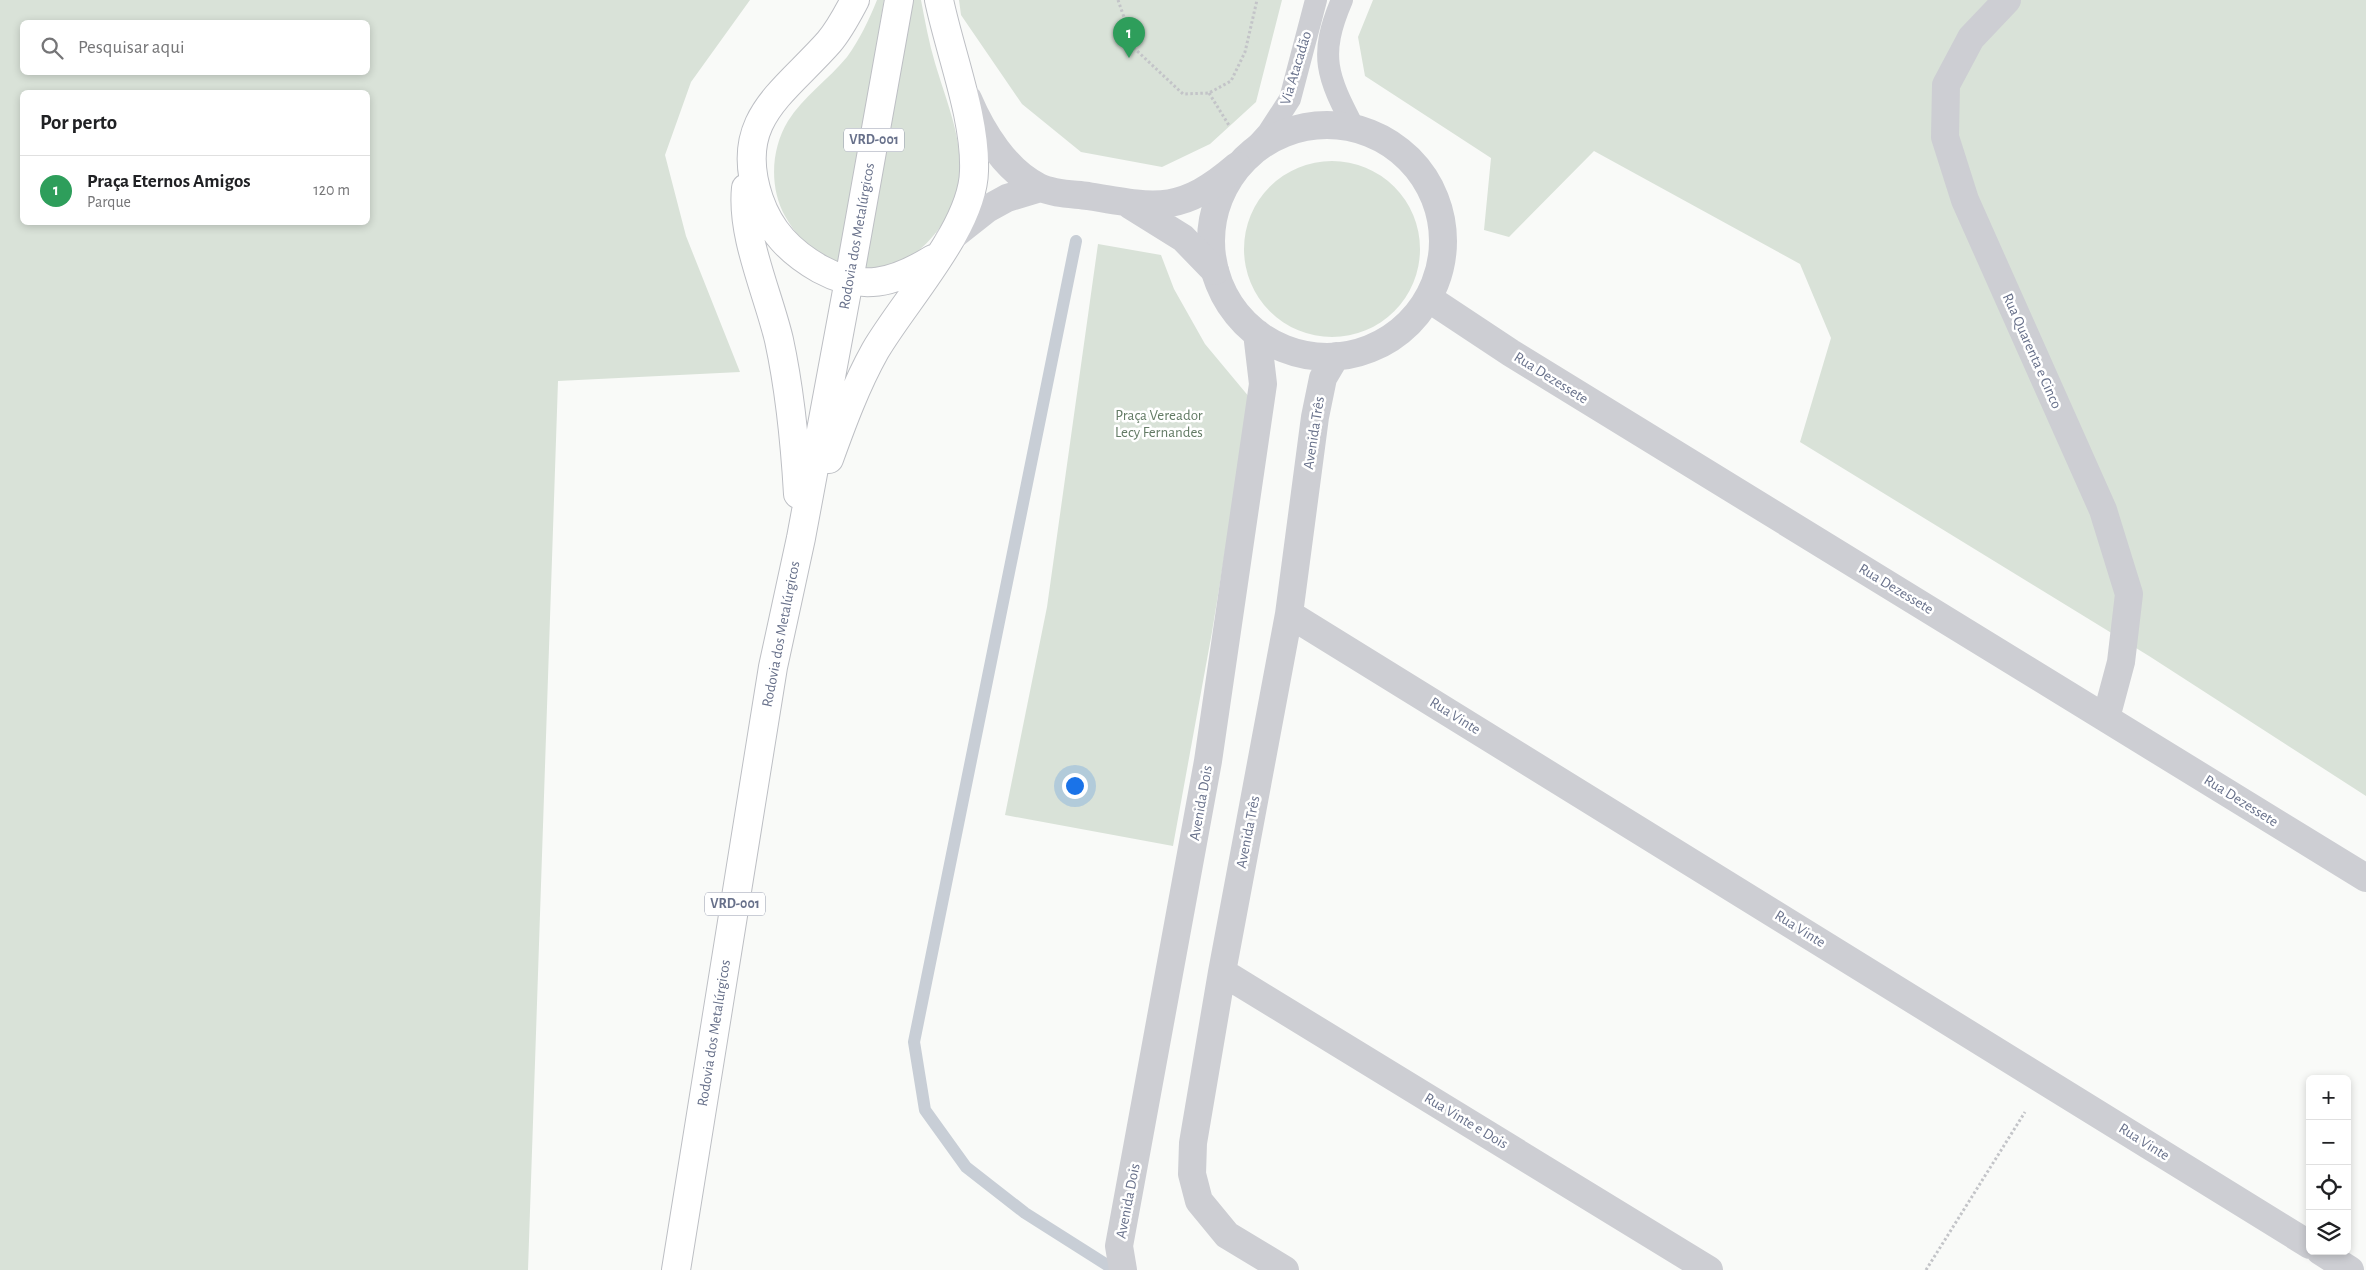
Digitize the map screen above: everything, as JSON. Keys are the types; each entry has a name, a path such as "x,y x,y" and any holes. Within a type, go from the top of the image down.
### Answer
{"main road":[{"path":"800,538 795,440 789,390 779,340 754,251 747,217 746,192 754,131 768,105 829,41 846,18 854,0"},
{"name":"Rodovia dos Metalúrgicos","path":"676,1270 772,668 800,538 899,0"},
{"path":"800,538 854,395 874,352 944,247 969,203 974,173 972,137 940,0"},
{"path":"750,157 754,184 764,213 780,239 798,255 820,269 849,280 881,283 902,277 944,247"}],"street":[{"name":"Rua Quarenta e Cinco","path":"2007,0 1971,38 1946,85 1945,137 1965,200 2103,510 2129,594 2121,662 2106,718"},
{"path":"957,75 989,140 1021,175 1040,188 1127,203 1156,206 1190,199 1220,181 1243,160 1271,139 1298,128 1325,125 1354,128 1382,139 1407,157 1426,181 1438,209 1443,239 1440,270 1428,298 1418,314 1390,339 1373,348 1336,356 1316,356 1295,352 1275,344 1257,333 1234,309 1225,295 1215,271 1211,249 1212,227 1217,205 1225,185 1243,160"},
{"path":"944,247 994,205 1007,198 1040,188"},
{"path":"1127,203 1183,238 1215,271"},
{"name":"Rua Dezessete","path":"1428,298 1511,353 2366,878"},
{"name":"Avenida Dois","path":"1122,1270 1120,1246 1208,761 1263,384 1257,333"},
{"name":"Avenida Três","path":"1285,1270 1227,1235 1199,1201 1192,1174 1193,1143 1222,972 1289,614 1315,416 1323,378 1336,356"},
{"name":"Rua Vinte","path":"1289,614 2306,1243"},
{"name":"Rua Vinte e Dois","path":"1222,972 1709,1270"},
{"path":"2326,1255 2350,1270"}],"lane":[{"name":"Via Atacadão","path":"1243,160 1268,133 1290,99 1316,0"},
{"name":"Via Atacadão","path":"1342,0 1327,46 1326,60 1354,128"}],"path":[{"path":"1118,0 1134,49 1183,94 1209,93 1231,81 1245,52 1257,0"},
{"path":"1926,1270 2044,1081"}],"green space":[{"path":"0,0 750,0 691,82 665,155 686,236 740,372 558,381 528,1270 0,1270"},
{"path":"877,0 884,0 840,265 822,256 801,239 785,216 776,193 774,181 775,156 782,132 788,121 801,104 847,57 864,29"},
{"path":"913,0 921,0 927,32 949,106 959,148 958,189 951,210 938,230 919,250 900,263 883,268 864,270"},
{"path":"959,0 1282,0 1256,102 1210,144 1162,167 1081,152 1022,104 961,15"},
{"path":"1373,0 2366,0 2366,796 2149,656 1800,442 1831,338 1800,264 1594,151 1509,237 1484,230 1491,158 1365,76 1358,37"},
{"path":"1341,161 1366,167 1374,171 1400,193 1414,215 1419,232 1419,266 1414,283 1400,305 1388,317 1366,331 1349,336 1323,337 1298,331 1290,327 1264,305 1250,283 1245,266 1244,240 1250,215 1254,207 1276,181 1298,167 1315,162"},
{"name":"Praça Vereador Lecy Fernandes","path":"1098,244 1161,255 1174,289 1205,344 1250,398 1212,632 1173,846 1005,815 1047,607"}],"waterway":[{"path":"1076,241 914,1042 925,1110 966,1167 1025,1213 1115,1270"}],"place":[{"name":"Praça Eternos Amigos","path":"1129,58"}]}
